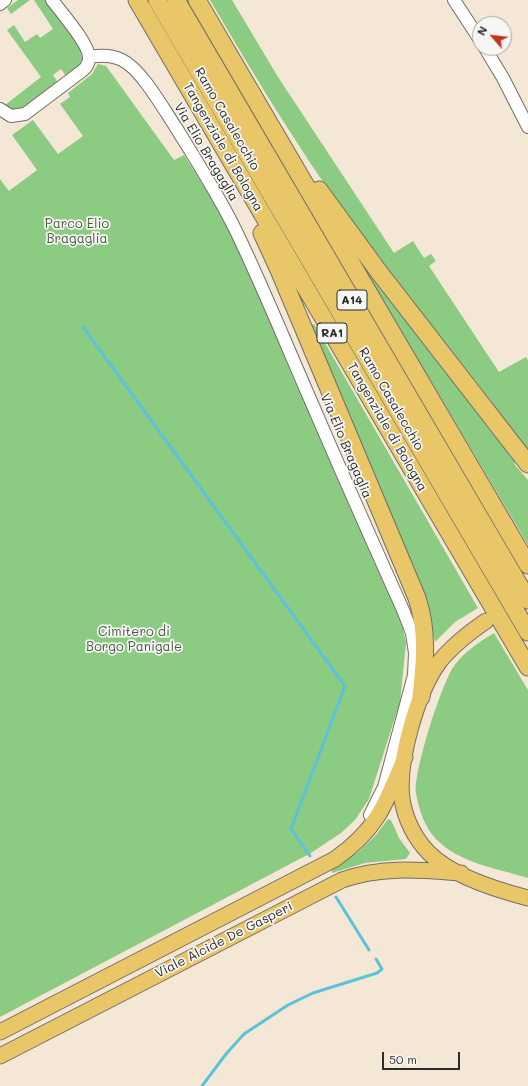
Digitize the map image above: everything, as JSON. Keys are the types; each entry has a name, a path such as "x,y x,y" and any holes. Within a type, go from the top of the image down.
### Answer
{"highway":[{"name":"Tangenziale di Bologna","path":"137,0 528,667"},
{"name":"Ramo Casalecchio","path":"157,0 528,632"},
{"name":"Ramo Casalecchio","path":"176,0 528,600"},
{"path":"197,0 528,565"},
{"path":"231,59 320,191 378,272 528,464"},
{"path":"189,90 279,270 417,598 422,612 426,642 421,697"}],"main road":[{"path":"486,620 447,653 432,673 421,697 412,724 405,757 402,798 411,828 429,853 461,873 490,886 528,898"},
{"name":"Viale Alcide De Gasperi","path":"0,1032 335,859 367,832 385,806 405,757"},
{"name":"Viale Alcide De Gasperi","path":"0,1056 342,880 356,875 401,869 461,873"}],"street":[{"path":"0,4 5,0"},
{"path":"0,109 11,116 25,114 85,69 89,57 85,46 52,0"},
{"path":"454,0 472,28"},
{"name":"Via Elio Bragaglia","path":"89,57 112,56 122,60 132,68 157,98 205,174 235,230 272,309 316,414 412,633 415,653 414,675 384,787 363,826 338,850 301,877"},
{"path":"490,56 503,78 528,127"}],"green space":[{"path":"18,0 30,0 11,14 7,8"},
{"path":"34,0 47,0 75,41 83,57 83,62 67,77 61,69 53,75 58,83 23,109 13,111 5,105 41,77 7,30 14,25 25,42 37,34 40,38 53,29"},
{"path":"210,0 232,0 278,77 394,253 413,241 424,258 431,254 436,261 429,266 499,372 526,357 528,360 528,451 344,212 274,107"},
{"path":"98,64 106,66 174,160 184,155 220,212 239,249 399,609 406,643 400,702 369,799 355,820 341,833 311,853 0,1017 0,179 9,191 37,170 12,135 33,120 58,154 83,136 60,104 70,97 68,93 92,74"},
{"path":"367,269 513,456 515,465 528,480 528,545 366,271"},
{"path":"314,324 478,608 455,622 435,642 429,613 309,326"},
{"path":"494,633 528,690 528,878 475,863 451,851 440,843 431,833 423,819 416,793 416,782 419,767 429,728 449,675 462,656"},
{"path":"388,819 391,820 399,838 410,853 406,859 365,863 332,873 331,869 357,853 376,835"}],"waterway":[{"path":"83,327 345,686 291,829 310,856"},
{"path":"336,897 369,950"},
{"path":"202,1086 226,1054 244,1034 288,1005 313,993 377,973 382,969 376,959"}],"park label":[{"name":"Parco Elio Bragaglia","path":"77,232"},
{"name":"Cimitero di Borgo Panigale","path":"134,640"}]}
